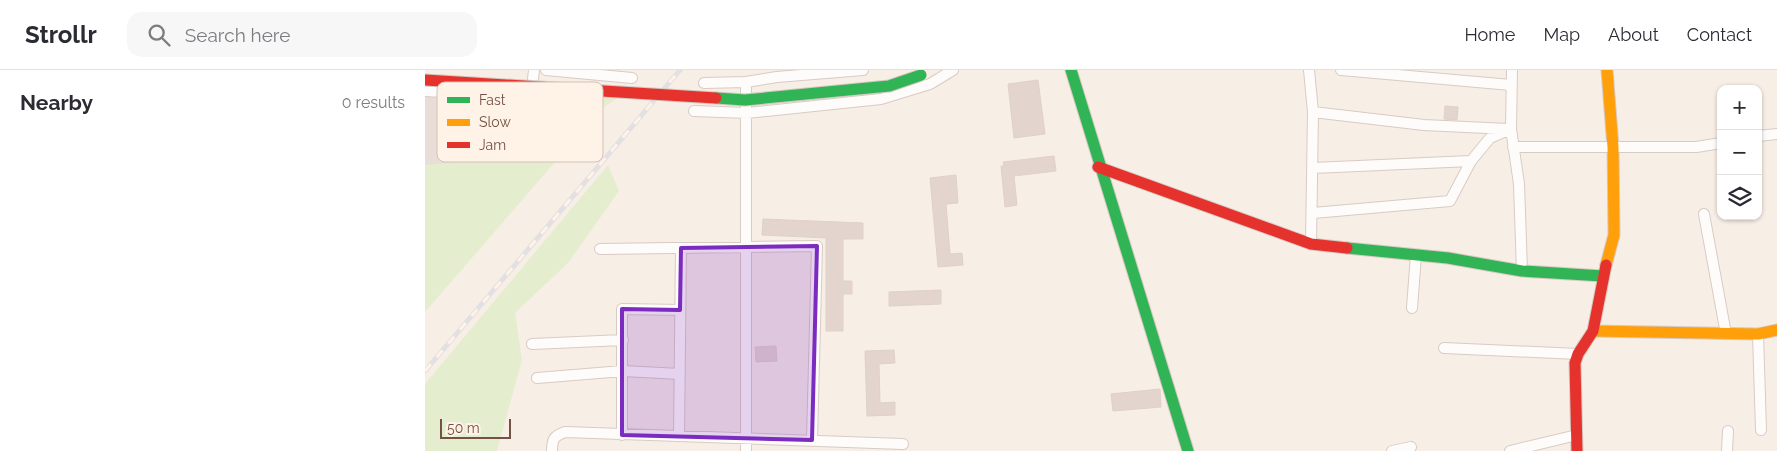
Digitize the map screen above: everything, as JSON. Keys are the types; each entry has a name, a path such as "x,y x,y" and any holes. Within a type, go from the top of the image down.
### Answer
{"street":[{"path":"546,70 632,78"},
{"path":"704,82 746,82 863,70"},
{"path":"694,111 747,113 881,99 930,84 953,70"},
{"path":"1071,70 1098,168 1177,410 1188,451"},
{"path":"1309,70 1313,112 1313,213 1311,244"},
{"path":"1341,70 1396,73 1511,85"},
{"path":"1512,70 1511,129 1519,184 1522,271"},
{"path":"1577,451 1575,363 1577,354 1593,331 1603,276 1614,235 1613,148 1607,70"},
{"path":"603,92 745,100 889,86 925,73"},
{"path":"425,80 454,82"},
{"path":"746,82 746,451"},
{"path":"1313,112 1424,125 1511,129"},
{"path":"1313,213 1450,201 1471,162 1490,138 1511,129"},
{"path":"1762,136 1777,134"},
{"path":"1513,147 1696,147 1717,144"},
{"path":"1313,168 1471,162"},
{"path":"1098,168 1311,244 1416,255 1522,271 1603,276"},
{"path":"1704,214 1726,334"},
{"path":"600,249 817,246 812,440"},
{"path":"679,436 681,248"},
{"path":"1412,308 1416,255"},
{"path":"622,435 622,309 680,310"},
{"path":"1593,331 1758,334 1777,330"},
{"path":"1758,334 1761,430"},
{"path":"532,344 623,340"},
{"path":"1444,348 1577,354"},
{"path":"537,378 623,371 680,374"},
{"path":"1727,451 1728,431"},
{"path":"552,451 552,440 556,435 565,432 903,444"},
{"path":"1510,451 1577,435"},
{"path":"1392,451 1411,447"}],"highlighted area":[{"path":"817,246 812,440 622,435 622,309 680,310 681,248"}],"shaded area":[{"path":"425,96 437,96 437,162 525,162 516,172 425,184"}],"green space":[{"path":"603,91 620,96 603,108"},
{"path":"463,162 555,162 425,312 425,165"},
{"path":"608,165 619,191 568,263 515,313 522,360 497,451 425,451 425,384"}],"building":[{"path":"1038,80 1045,134 1014,138 1008,84"},
{"path":"1445,106 1458,107 1457,120 1444,119"},
{"path":"1054,156 1056,171 1014,176 1017,205 1005,207 1001,166 1004,166 1003,162"},
{"path":"956,175 958,203 946,204 950,254 962,253 963,265 938,267 930,178"},
{"path":"763,219 863,223 863,239 843,239 843,281 852,281 852,294 843,294 843,331 826,331 826,238 762,235"},
{"path":"941,290 941,304 889,306 889,292"},
{"path":"776,346 777,361 756,362 755,347"},
{"path":"894,350 895,363 879,364 880,403 895,402 895,415 867,416 865,351"},
{"path":"1160,389 1161,407 1113,411 1111,394"}],"railway":[{"path":"603,161 680,70"},
{"path":"425,371 602,162"}],"traffic: fast":[{"path":"1071,70 1188,451"},
{"path":"716,98 745,100 889,86 921,75"},
{"path":"1347,248 1448,258 1522,271 1603,276"}],"traffic: slow":[{"path":"1606,265 1614,235 1613,147 1607,70"},
{"path":"1593,331 1758,334 1777,330"}],"traffic: jam":[{"path":"425,80 457,82"},
{"path":"603,91 716,98"},
{"path":"1098,167 1311,244 1347,248"},
{"path":"1577,451 1575,363 1578,354 1593,331 1606,265"}]}
